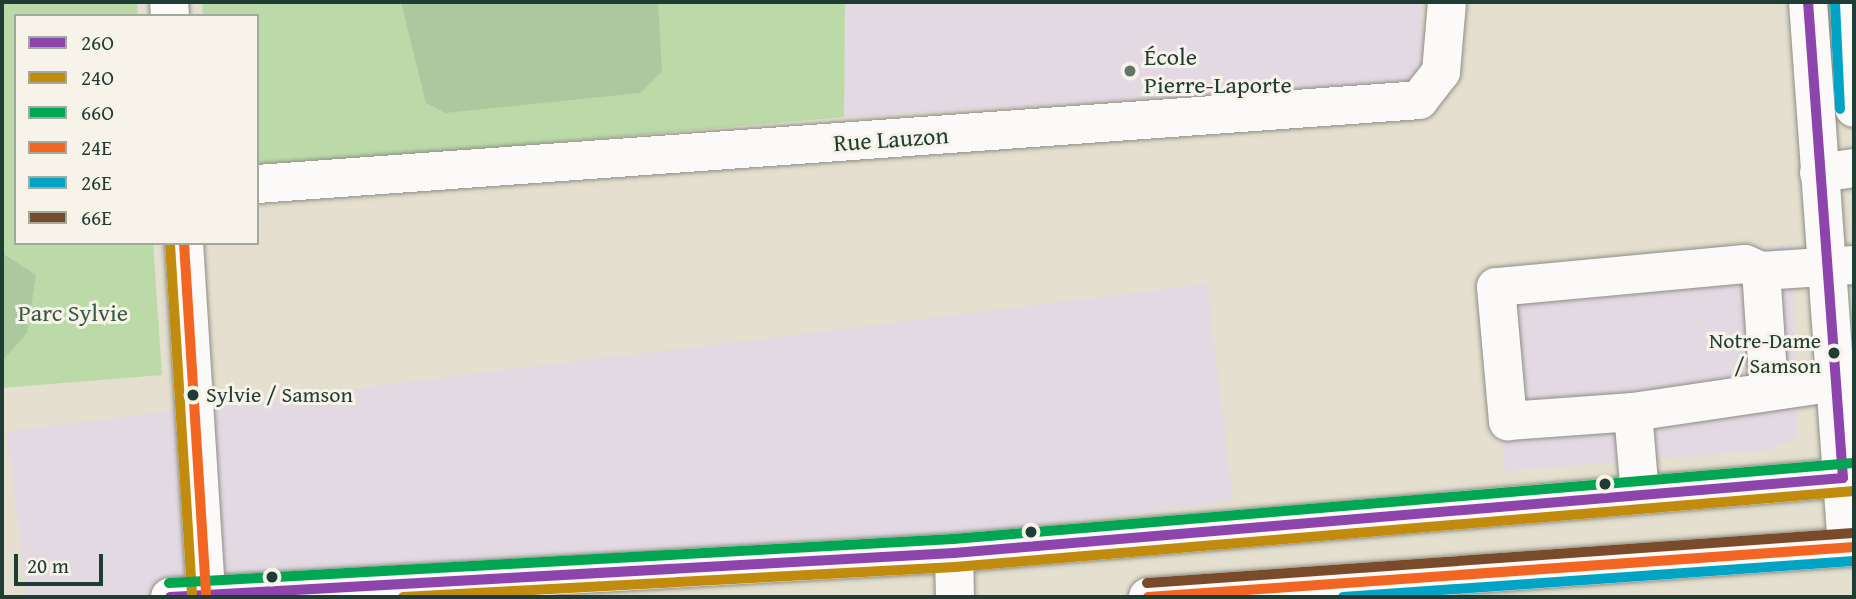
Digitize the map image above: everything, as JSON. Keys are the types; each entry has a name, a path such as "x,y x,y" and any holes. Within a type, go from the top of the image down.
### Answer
{"street":[{"name":"Rue Lauzon","path":"259,184 1419,100 1441,72 1447,2"},
{"path":"1148,597 1851,547 1849,478 1835,382 1840,266 1836,171 1808,2"},
{"path":"1851,13 1854,108"},
{"path":"184,245 194,596 954,552 1849,478"},
{"path":"1835,382 1633,412 1508,421 1496,287 1745,264 1761,271 1840,266"},
{"path":"1761,271 1769,390"},
{"path":"1633,412 1640,495"},
{"path":"954,552 955,597"}],"shaded area":[{"name":"École Pierre-Laporte","path":"845,2 1420,2 1425,59 1406,84 844,117"},
{"path":"1792,245 1798,438 1769,450 1504,471 1490,269"},
{"path":"1207,284 1234,501 455,597 27,597 7,431"}],"green space":[{"name":"Parc Sylvie","path":"2,2 137,2 138,14 14,14 14,245 153,245 162,375 2,388"},
{"path":"202,2 845,2 844,117 259,169 259,14 203,14"},
{"path":"401,2 658,2 662,71 640,93 445,113 426,103"},
{"path":"2,253 36,275 27,333 2,361"}],"transit line":[{"name":"26O","path":"170,597 954,553 1843,478 1808,2"},
{"name":"26E","path":"1835,3 1840,109"},
{"name":"24O","path":"170,245 192,597"},
{"name":"24E","path":"184,245 206,597"},
{"name":"66O","path":"169,583 953,539 1853,463"},
{"name":"24O","path":"403,597 955,567 1854,491"},
{"name":"66E","path":"1147,583 1853,533"},
{"name":"24E","path":"1148,597 1854,547"},
{"name":"26E","path":"1343,597 1854,561"}],"place":[{"name":"École Pierre-Laporte","path":"1130,71"},
{"name":"Notre-Dame / Samson","path":"1834,353"},
{"name":"Sylvie / Samson","path":"193,395"}]}
